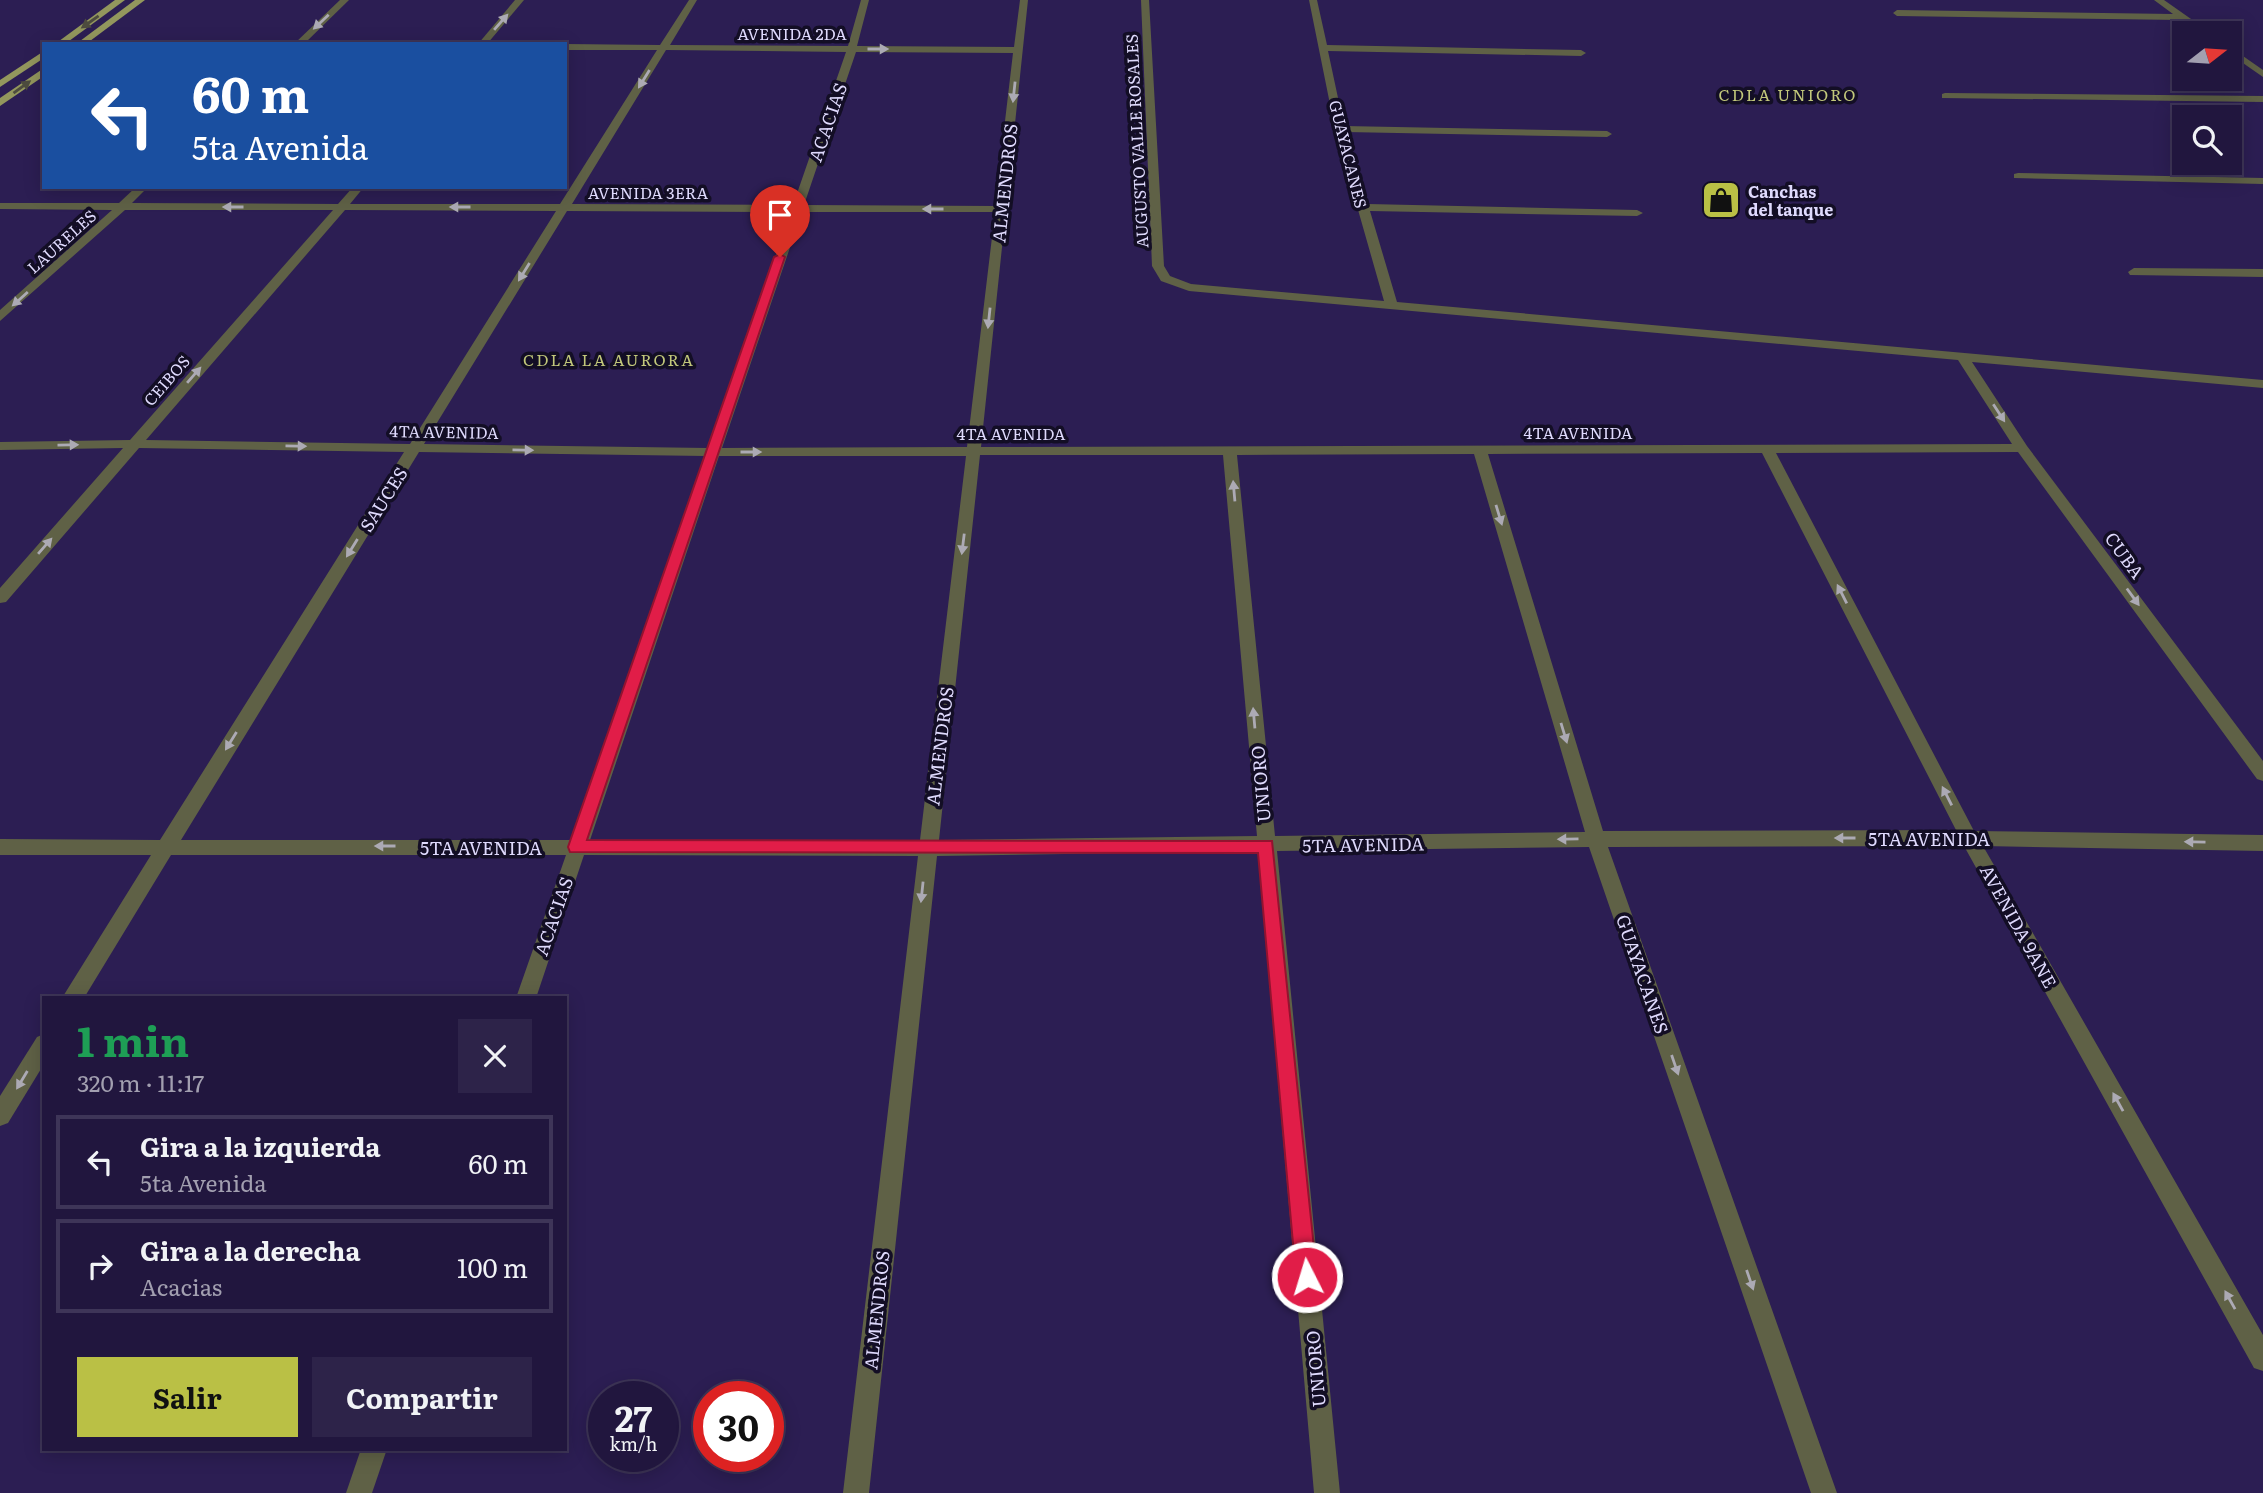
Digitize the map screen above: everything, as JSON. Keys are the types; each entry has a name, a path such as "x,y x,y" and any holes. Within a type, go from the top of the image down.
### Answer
{"main road":[{"path":"62,42 121,0"},
{"path":"83,42 141,0"},
{"path":"0,85 42,55"},
{"path":"0,103 42,72"}],"street":[{"path":"300,42 345,0"},
{"path":"484,42 520,0"},
{"name":"SAUCES","path":"73,996 693,0"},
{"name":"ACACIAS","path":"527,996 852,49 865,0"},
{"name":"ALMENDROS","path":"856,1493 1024,0"},
{"name":"AUGUSTO VALLE ROSALES","path":"1145,0 1158,266 1165,278 1189,287 1392,306"},
{"name":"GUAYACANES","path":"1313,0 1340,129 1392,306"},
{"path":"2158,0 2189,21"},
{"path":"1897,13 2183,17"},
{"name":"AVENIDA 2DA","path":"567,47 1019,50"},
{"path":"1324,48 1581,53"},
{"path":"2242,59 2263,74"},
{"path":"1945,96 2263,99"},
{"path":"1340,129 1607,134"},
{"path":"2018,176 2263,181"},
{"name":"LAURELES","path":"0,317 141,189"},
{"name":"CEIBOS","path":"0,598 357,189"},
{"name":"AVENIDA 3ERA","path":"0,206 1001,209"},
{"path":"1362,207 1637,213"},
{"path":"2134,272 2263,273"},
{"path":"1392,306 2263,384"},
{"name":"CUBA","path":"1962,356 2022,448 2263,774"},
{"name":"4TA AVENIDA","path":"0,446 133,443 713,452 2022,448"},
{"name":"AVENIDA 9ANE","path":"1767,449 1969,838 2263,1359"},
{"name":"UNIORO","path":"1230,450 1327,1493"},
{"name":"GUAYACANES","path":"1480,450 1596,839 1824,1493"},
{"name":"5TA AVENIDA","path":"0,847 165,845 927,848 1266,846 1596,839 1969,838 2263,843"},
{"path":"0,1116 42,1047"},
{"path":"359,1493 373,1451"}],"place":[{"name":"Canchas del tanque","path":"1721,200"}],"district":[{"name":"CDLA UNIORO","path":"1788,94"},
{"name":"CDLA LA AURORA","path":"609,359"}],"route":[{"path":"780,257 576,847 1266,846 1307,1277"}]}
